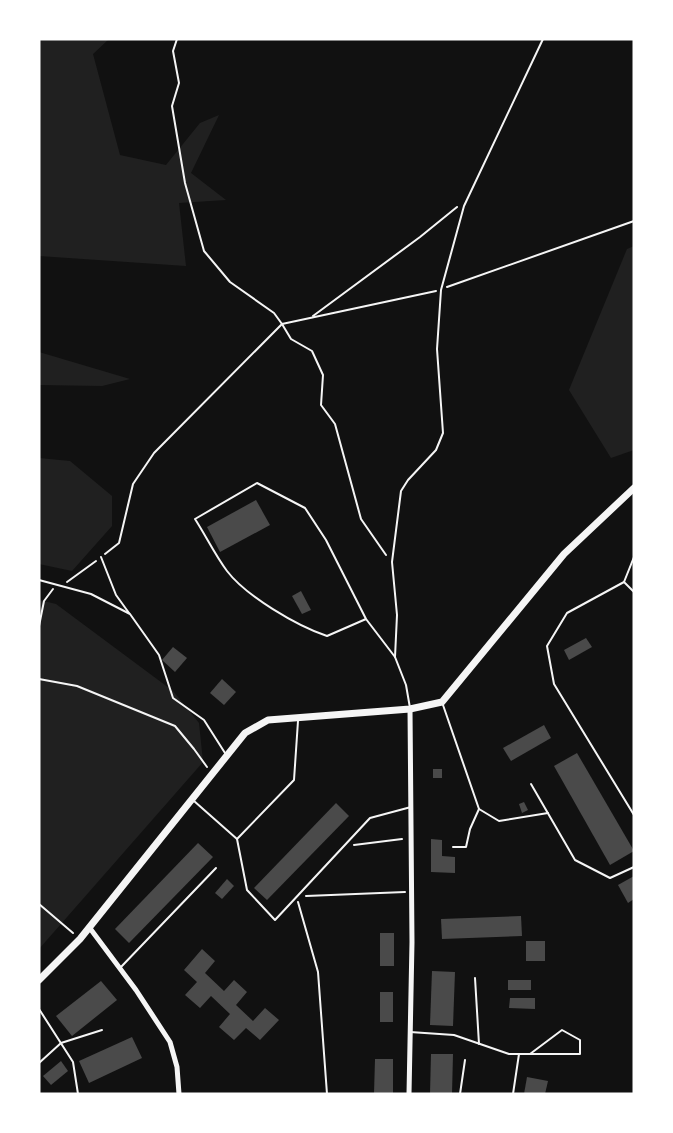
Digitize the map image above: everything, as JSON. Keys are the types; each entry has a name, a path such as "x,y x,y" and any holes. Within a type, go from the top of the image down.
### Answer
{"street":[{"path":"39,980 80,939 245,733 268,720 410,709 442,702 564,554 634,488"},
{"path":"409,1094 410,709"},
{"path":"89,927 155,1016 170,1042 177,1067 179,1094"}],"lane":[{"path":"395,657 397,615 392,562 401,491 408,480 436,450 443,433 437,349 441,290 464,206 543,39"},
{"path":"366,619 327,636 312,631 245,591 226,571 195,519 257,483 306,508 326,540 366,619 395,657 406,685 410,709"},
{"path":"101,557 116,595 159,655 173,698 204,720 227,755"},
{"path":"634,557 624,582 567,613 547,646 554,684 634,815"},
{"path":"630,566 634,564"},
{"path":"39,580 92,594 130,614"},
{"path":"624,582 634,592"},
{"path":"442,702 479,808 499,821 548,813"},
{"path":"237,839 294,780 298,718"},
{"path":"531,784 575,860 610,878 634,867"},
{"path":"192,799 237,839 247,890 275,920 370,818 411,807"},
{"path":"453,847 466,847 470,829 479,808"},
{"path":"120,968 216,868"},
{"path":"475,978 479,1044"},
{"path":"39,1010 73,1062 78,1094"},
{"path":"39,1064 61,1043 102,1030"},
{"path":"410,1032 454,1035 509,1054 519,1054 530,1054 580,1054 580,1040 562,1030 530,1054"},
{"path":"513,1094 519,1054"},
{"path":"460,1094 465,1060"}],"path":[{"path":"177,39 173,51 178,83 172,106 185,183 204,251 230,282 273,314 291,339 312,351 323,375 321,405 335,424 361,519 392,562"},
{"path":"311,318 420,237 470,195"},
{"path":"62,586 119,543 133,484 154,453 282,324 441,290 634,221"},
{"path":"39,626 44,601 57,584"},
{"path":"39,679 77,686 175,726 212,774"},
{"path":"344,846 411,838"},
{"path":"327,1094 318,972 297,896 411,891"},
{"path":"39,904 80,939"}],"shaded area":[{"path":"39,39 109,39 93,54 120,155 166,165 200,123 219,115 191,173 226,200 179,203 186,266 39,256"},
{"path":"634,246 634,450 611,458 569,390 627,249"},
{"path":"39,352 130,379 102,386 39,385"},
{"path":"39,458 70,461 112,496 112,526 72,571 39,564"},
{"path":"39,600 56,604 173,691 199,723 203,762 39,949"}],"building":[{"path":"256,500 270,525 220,552 207,527"},
{"path":"301,591 311,610 302,614 292,596"},
{"path":"586,638 592,647 569,660 564,650"},
{"path":"173,647 187,658 175,672 162,660"},
{"path":"222,679 236,692 224,705 210,693"},
{"path":"544,725 551,738 511,761 503,748"},
{"path":"577,753 634,851 610,865 554,766"},
{"path":"433,769 442,769 442,778 433,778"},
{"path":"524,802 528,810 522,813 519,804"},
{"path":"336,803 349,816 267,900 254,888"},
{"path":"431,839 442,840 442,856 455,857 455,873 431,872"},
{"path":"198,843 213,857 129,943 115,929"},
{"path":"634,876 634,899 628,903 618,885"},
{"path":"227,879 234,886 222,899 215,893"},
{"path":"521,916 522,936 442,939 441,919"},
{"path":"380,933 394,933 394,966 380,966"},
{"path":"526,941 545,941 545,961 526,961"},
{"path":"202,949 215,961 205,973 224,991 234,980 247,992 236,1005 253,1021 265,1008 279,1020 260,1040 246,1028 234,1040 219,1027 230,1014 211,996 200,1008 185,995 197,982 184,970"},
{"path":"432,971 455,972 453,1026 430,1025"},
{"path":"508,980 531,980 531,990 508,990"},
{"path":"101,981 117,1000 72,1036 56,1016"},
{"path":"380,992 393,992 393,1022 380,1022"},
{"path":"510,998 535,998 535,1009 509,1008"},
{"path":"132,1037 142,1058 89,1083 79,1061"},
{"path":"431,1054 453,1054 452,1094 430,1094"},
{"path":"375,1059 393,1059 393,1094 374,1094"},
{"path":"61,1061 68,1071 51,1085 43,1076"},
{"path":"527,1077 548,1081 545,1094 524,1094"}]}
